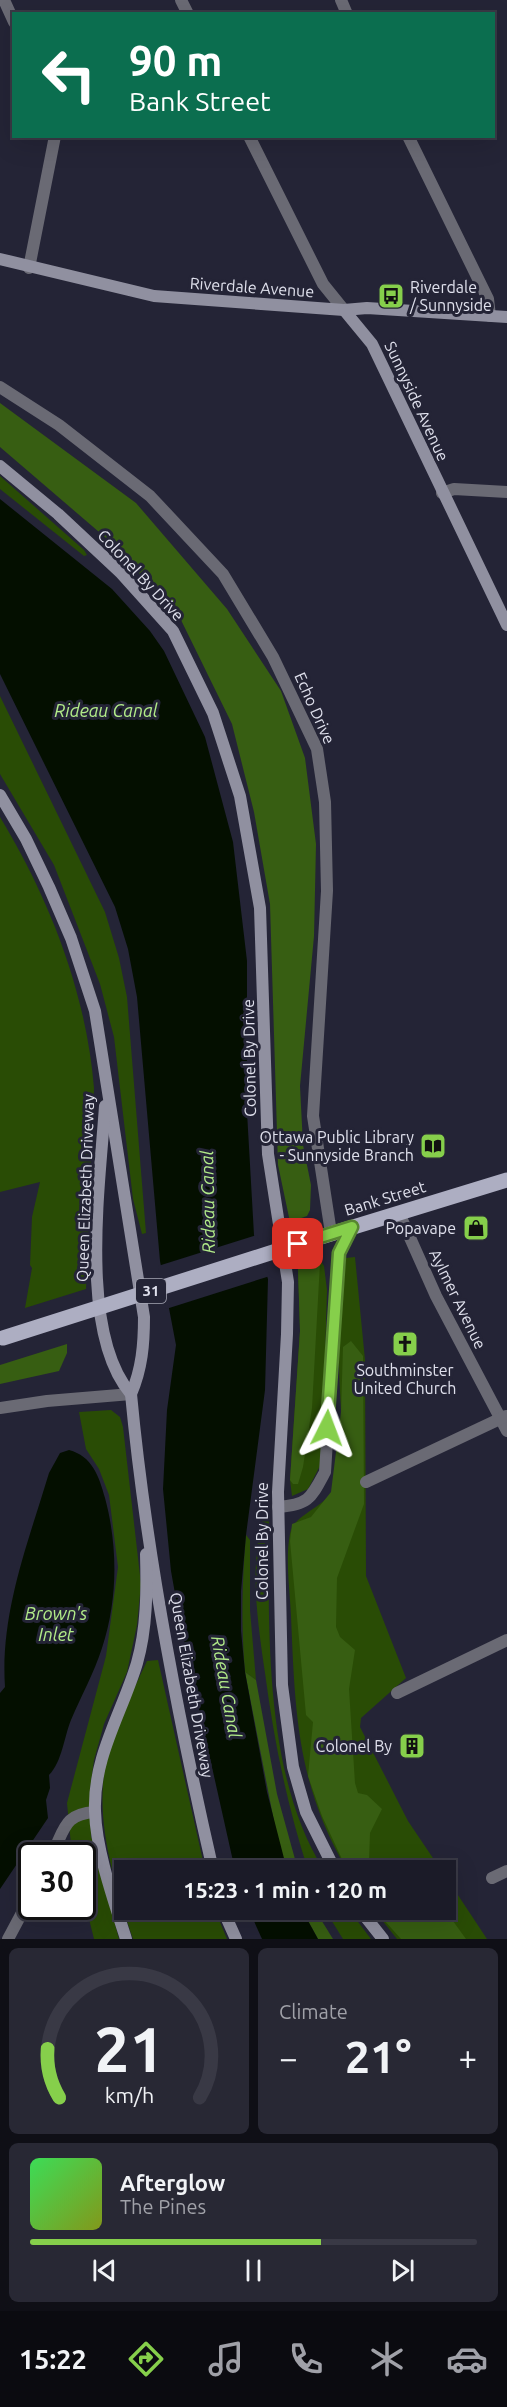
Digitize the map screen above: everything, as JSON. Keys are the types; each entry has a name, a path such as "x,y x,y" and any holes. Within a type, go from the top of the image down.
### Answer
{"main road":[{"name":"Riverdale Avenue","path":"0,259 154,296 344,310 367,308 507,317"},
{"name":"Sunnyside Avenue","path":"344,310 372,344 507,625"},
{"name":"Colonel By Drive","path":"0,466 58,514 120,572 173,632 213,713 240,796 260,908 268,1154 288,1282 278,1506 282,1685 293,1767 306,1812 330,1860"},
{"name":"Queen Elizabeth Driveway","path":"0,795 38,862 71,938 95,1011 144,1317 142,1358 138,1378 131,1394 144,1505 181,1726 211,1860"},
{"name":"Queen Elizabeth Driveway","path":"106,1084 97,1286 111,1359 118,1380 131,1394"},
{"name":"Bank Street","path":"2,1338 507,1179"},
{"name":"Queen Elizabeth Driveway","path":"126,1939 100,1847 94,1812 102,1757 133,1676 144,1627 146,1595 144,1505"},
{"path":"228,1920 236,1939"},
{"path":"368,1920 383,1939"}],"street":[{"path":"4,0 12,18"},
{"path":"29,267 55,138"},
{"name":"Sunnyside Avenue","path":"250,138 323,284 344,310"},
{"path":"409,138 488,299 490,316"},
{"name":"Echo Drive","path":"0,387 58,425 150,496 223,574 284,678 317,749 325,802 327,891 313,1116 316,1153 331,1233"},
{"path":"442,493 454,489 507,492"},
{"name":"Aylmer Avenue","path":"399,1213 436,1296 504,1417 507,1431"},
{"path":"278,1506 295,1506 311,1498 325,1472 339,1253 352,1227"},
{"path":"0,1408 47,1401 131,1394"},
{"path":"366,1482 504,1417"},
{"path":"397,1693 507,1640"},
{"path":"58,1842 71,1818 77,1813 94,1812"},
{"path":"492,1878 507,1871"},
{"path":"8,1939 18,1920"}],"green space":[{"path":"0,403 136,503 227,609 281,691 305,758 316,844 314,936 300,1086 303,1145 311,1185 310,1210 307,1216 290,1222 278,1165 270,904 254,812 232,724 181,620 113,544 0,447"},
{"path":"0,476 87,555 84,556 0,489"},
{"path":"0,696 105,912 119,958 127,997 146,1233 142,1234 133,1199 114,1037 100,984 54,865 0,774"},
{"path":"0,817 35,881 63,948 83,1017 94,1088 86,1289 25,1308 32,1268 30,1265 32,1217 40,1182 0,1192"},
{"path":"355,1257 365,1360 366,1576 406,1678 361,1718 360,1727 408,1821 434,1860 342,1860 330,1838 308,1777 297,1716 288,1575 290,1534 298,1520 327,1498 337,1481 341,1450 339,1353 346,1258"},
{"path":"319,1258 324,1266 327,1290 322,1462 308,1489 292,1496 290,1480 300,1331 298,1269"},
{"path":"320,1263 312,1408 303,1467 298,1484 293,1484 290,1480 300,1331 298,1269"},
{"path":"351,1341 363,1356 364,1504 337,1578 336,1627 340,1637 355,1650 349,1689 355,1783 358,1793 367,1795 382,1809 370,1833 369,1860 342,1860 322,1816 308,1776 313,1722 306,1715 290,1541 292,1524 311,1517 331,1492 341,1412 343,1347"},
{"path":"67,1344 67,1353 59,1371 0,1384 0,1365"},
{"path":"111,1410 120,1417 141,1584 137,1625 127,1672 104,1724 94,1760 90,1790 93,1842 71,1842 67,1803 106,1656 118,1567 109,1495 99,1469 86,1449 79,1412"},
{"path":"269,1501 270,1642 279,1740 289,1787 304,1831 319,1860 305,1860 277,1748 257,1608 256,1564 262,1522"},
{"path":"246,1535 250,1540 250,1610 256,1680 245,1672 243,1603"},
{"path":"158,1660 203,1860 114,1860 114,1878 103,1811 106,1759 114,1733 147,1661"},
{"path":"245,1672 256,1680 277,1794 295,1860 284,1860 279,1847"},
{"path":"96,1854 119,1939 94,1939 89,1920 96,1920"},
{"path":"456,1892 487,1939 397,1939 382,1920 456,1920"},
{"path":"127,1920 219,1920 227,1939 133,1939"},
{"path":"308,1920 321,1920 333,1939 318,1939"},
{"path":"331,1920 357,1920 371,1939 343,1939"},
{"path":"384,1920 452,1920 466,1939 401,1939"}],"water":[{"name":"Rideau Canal","path":"0,499 112,589 150,631 164,651 205,737 233,842 247,961 247,1112 254,1235 268,1279 265,1390 246,1535 241,1591 241,1631 245,1672 267,1792 284,1860 233,1860 182,1633 171,1571 163,1489 167,1410 176,1345 160,1261 137,997 128,949 115,907 0,674"},
{"name":"Brown's Inlet","path":"69,1450 83,1457 89,1462 100,1482 109,1516 114,1554 111,1611 99,1657 71,1720 57,1763 49,1775 50,1788 46,1800 48,1818 32,1842 18,1842 18,1862 0,1889 0,1693 5,1687 7,1632 17,1579 49,1473 60,1453"},
{"path":"253,1920 308,1920 318,1939 262,1939"}],"pier":[{"path":"257,1235 270,1276 166,1309 158,1266"}],"place":[{"name":"Riverdale / Sunnyside","path":"391,296"},
{"name":"Ottawa Public Library - Sunnyside Branch","path":"433,1146"},
{"name":"Popavape","path":"476,1228"},
{"name":"Southminster United Church","path":"405,1344"},
{"name":"Colonel By","path":"412,1746"}],"route":[{"path":"298,1244 352,1227 339,1253 327,1428"}]}
